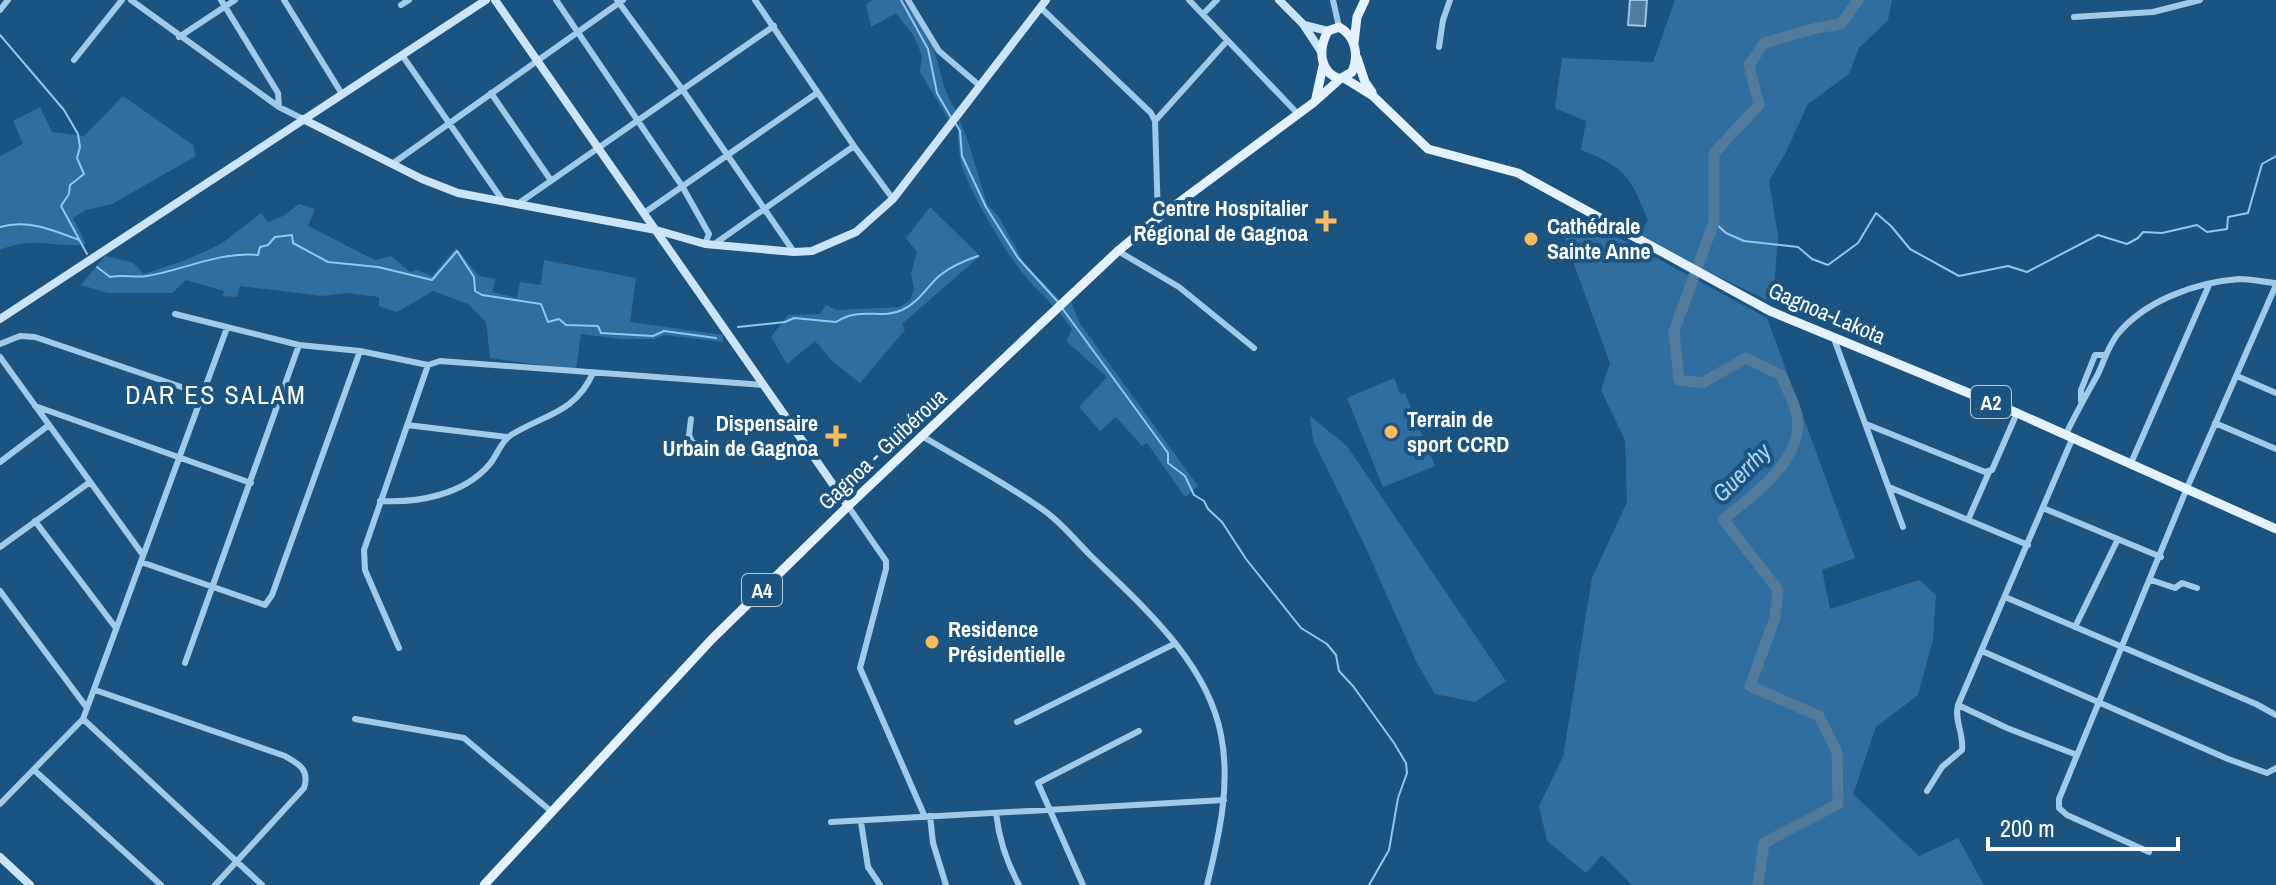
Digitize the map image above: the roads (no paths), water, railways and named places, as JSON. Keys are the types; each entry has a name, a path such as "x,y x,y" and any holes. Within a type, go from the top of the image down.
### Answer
{"main road":[{"path":"1354,43 1357,17 1365,0"},
{"path":"1315,101 1323,66 1322,53 1332,29 1357,17"},
{"path":"1323,66 1331,76 1342,79 1354,70 1356,54 1349,33 1332,29"},
{"name":"Gagnoa-Lakota","path":"1356,54 1365,82 1382,104"},
{"name":"Gagnoa - Guibéroua","path":"484,885 701,650 1055,310 1158,218 1342,79"},
{"name":"Gagnoa-Lakota","path":"1342,79 1366,91 1382,104 1428,149 1523,175 1608,225 1770,311 2017,413 2276,529"}],"street":[{"path":"0,10 8,0"},
{"path":"74,60 122,0"},
{"path":"131,0 279,107 441,188 656,230 709,244 794,252 812,251 856,232 893,199 1043,2 1144,105 1155,121 1158,218"},
{"path":"179,37 223,3 235,0"},
{"path":"284,0 342,94"},
{"path":"401,5 409,0"},
{"path":"0,319 486,0"},
{"path":"495,0 886,561 860,668 928,816 936,857 946,885"},
{"path":"556,0 682,186 709,234 709,244"},
{"path":"755,0 893,199"},
{"path":"908,0 939,51 980,86"},
{"path":"1189,0 1298,114"},
{"path":"1203,14 1217,0"},
{"path":"1279,0 1303,24 1322,53"},
{"path":"1303,24 1332,29 1333,0"},
{"path":"1439,47 1450,0"},
{"path":"2074,17 2153,12 2200,0"},
{"path":"392,164 619,1 794,252"},
{"path":"223,3 278,93 279,107"},
{"path":"519,203 774,26"},
{"path":"1155,121 1227,41"},
{"path":"402,55 503,201"},
{"path":"491,93 550,179"},
{"path":"644,213 817,93"},
{"path":"709,244 854,146"},
{"path":"1118,251 1179,287 1254,348"},
{"path":"1927,791 1942,767 1962,750 1963,735 1956,711 1958,705 2043,508 2081,401 2118,334 2148,307 2209,285 2240,279 2276,284 2061,789 2059,808 2067,815 2149,852"},
{"path":"2131,463 2209,285"},
{"path":"175,314 299,345 360,351 428,365 440,361 764,385"},
{"path":"0,804 83,719 227,328"},
{"path":"0,344 20,336 35,337 202,394"},
{"path":"1833,336 1903,527"},
{"path":"185,663 299,345"},
{"path":"0,357 142,558 260,605 269,601 360,351"},
{"path":"399,648 363,560 380,501 428,365"},
{"path":"0,375 9,369"},
{"path":"380,501 401,502 451,491 488,466 507,437 573,402 585,392 593,373"},
{"path":"2237,376 2276,393"},
{"path":"35,406 251,483"},
{"path":"1968,520 2017,413"},
{"path":"691,419 689,435 692,442 700,446 746,452 787,450 805,445"},
{"path":"2215,423 2276,449"},
{"path":"1866,424 1989,472"},
{"path":"0,462 49,425"},
{"path":"407,425 507,437"},
{"path":"922,436 1044,510 1174,644 1197,677 1217,718 1226,773 1224,800 1207,885"},
{"path":"0,547 90,482"},
{"path":"1889,487 2028,545"},
{"path":"2043,508 2161,557"},
{"path":"35,521 116,628"},
{"path":"2075,627 2118,539"},
{"path":"2151,580 2168,587 2175,588 2182,583 2197,588"},
{"path":"0,591 87,708"},
{"path":"2005,597 2276,715"},
{"path":"1017,722 1174,644"},
{"path":"1982,651 2228,759 2267,773 2276,768"},
{"path":"95,690 285,756 303,769 306,775 304,788 215,885"},
{"path":"1958,705 2077,755"},
{"path":"83,719 262,885"},
{"path":"355,719 464,738 552,812"},
{"path":"1083,885 1038,783 1139,731"},
{"path":"34,770 161,885"},
{"path":"831,822 1224,800"},
{"path":"996,813 1005,859 1019,885"},
{"path":"861,822 868,867 880,885"},
{"path":"0,857 30,885"}],"waterway":[{"path":"901,0 928,49 937,93 952,119"},
{"name":"Guerrhy","path":"1758,885 1764,843 1838,804 1837,752 1819,716 1750,686 1775,618 1778,590 1723,519 1748,500 1785,462 1797,432 1797,416 1781,375 1746,358 1702,383 1679,380 1674,331 1714,222 1714,153 1759,105 1749,65 1764,43 1841,24 1858,0"},
{"path":"0,35 64,110 78,134 80,147 77,158 84,174 70,185 69,194 61,206 87,254"},
{"path":"956,124 960,131 962,156 986,207 1018,258 1058,302"},
{"path":"1714,222 1726,233 1744,241 1798,247 1812,259 1828,265 1858,243 1876,213 1910,249 1959,276 2008,266 2027,272 2098,235 2127,244 2143,232 2162,233 2197,225 2207,232 2227,229 2228,217 2248,213 2262,164 2276,156"},
{"path":"0,227 30,225 79,240"},
{"path":"97,267 110,277 147,276 216,258 258,255 260,247 268,245 275,237 292,235 293,243 328,262 378,267 432,280 457,251 474,277 475,291 482,295 541,304 548,322 559,319 566,325 598,326 601,333 653,336 664,331 716,338"},
{"path":"738,327 785,322 794,318 836,322 853,315 894,313 913,303 948,269 978,256"},
{"path":"1062,308 1168,453 1168,463 1185,476 1194,495 1204,501 1222,522 1246,559 1301,628 1327,644 1336,655 1339,671 1353,686 1406,763 1407,773 1398,798 1389,850 1369,885"}],"place":[{"name":"Centre Hospitalier Régional de Gagnoa","path":"1326,221"},
{"name":"Cathédrale Sainte Anne","path":"1531,239"},
{"name":"Terrain de sport CCRD","path":"1391,432"},
{"name":"Dispensaire Urbain de Gagnoa","path":"836,436"},
{"name":"Residence Présidentielle","path":"932,642"}],"district":[{"name":"DAR ES SALAM","path":"216,394"}]}
